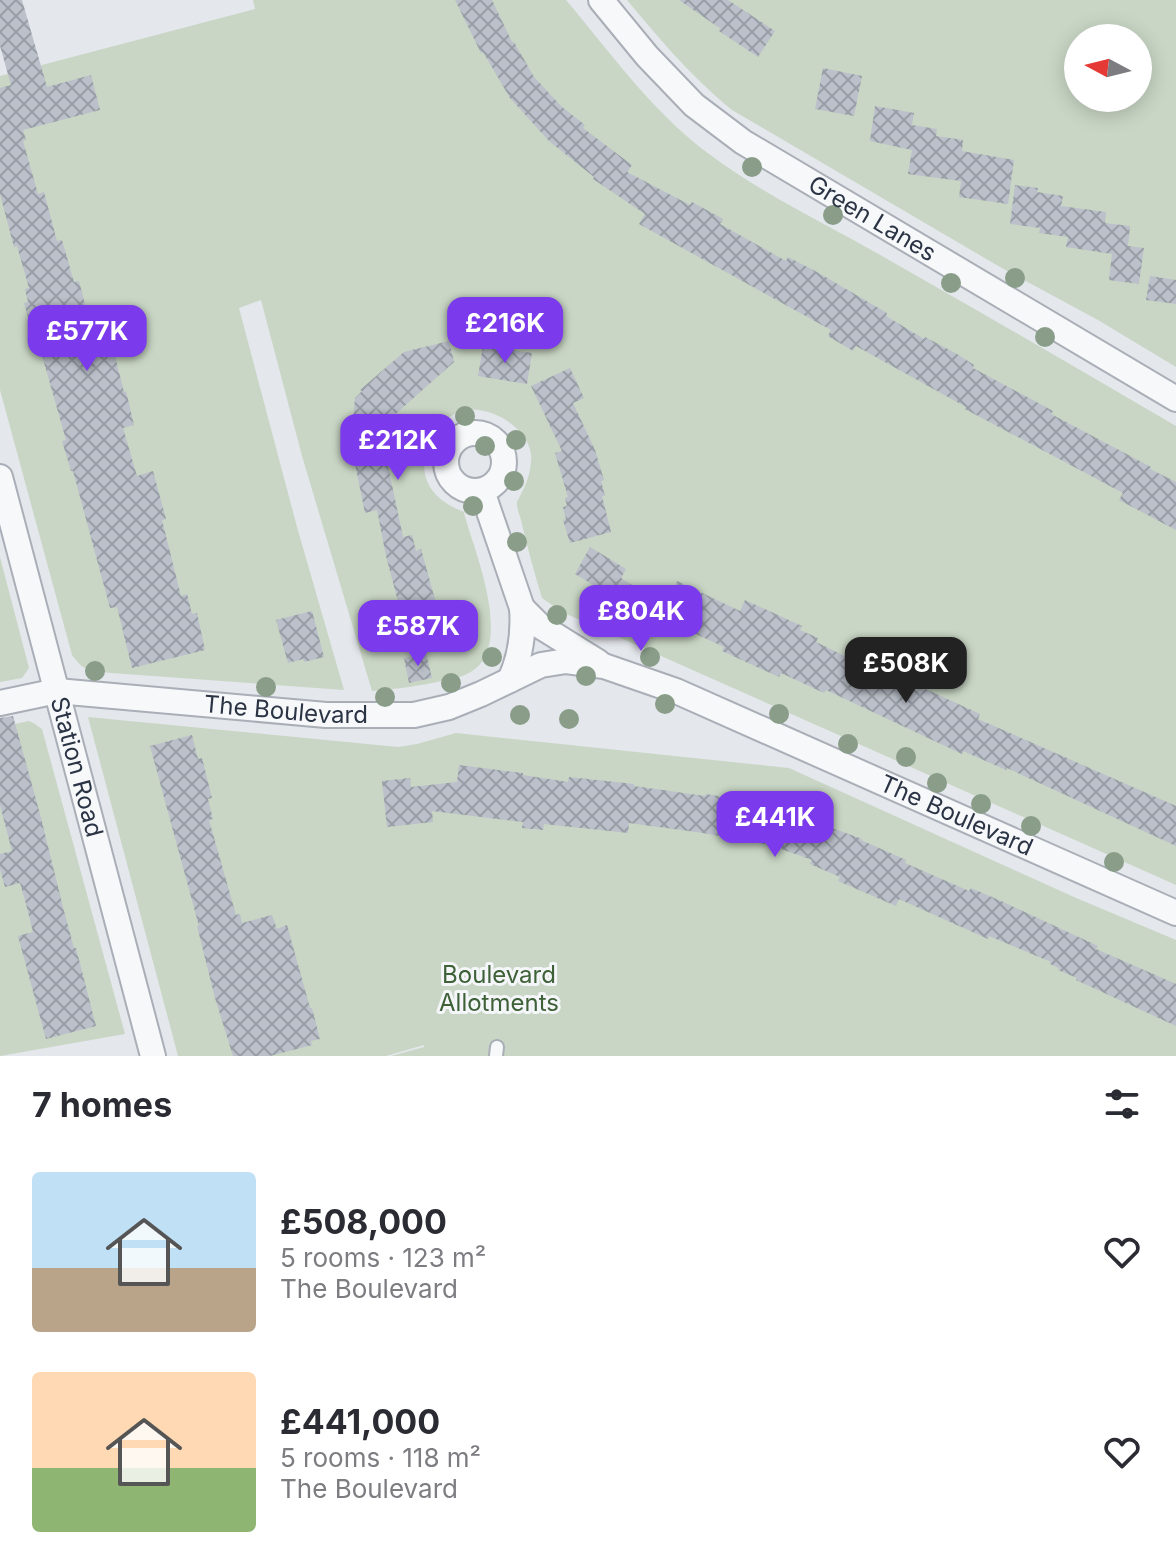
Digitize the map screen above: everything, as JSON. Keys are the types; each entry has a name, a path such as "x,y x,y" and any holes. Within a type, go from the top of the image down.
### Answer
{"street":[{"name":"Green Lanes","path":"601,0 647,56 694,105 743,142 1176,399"},
{"name":"Station Road","path":"0,477 153,1056"},
{"path":"482,491 522,608 524,627 518,662 510,680"},
{"name":"The Boulevard","path":"522,608 540,626 604,666"},
{"name":"The Boulevard","path":"0,703 57,691 326,715 414,715 449,707 541,665 585,662 676,691 1176,913"}],"green space":[{"path":"253,0 566,0 666,117 726,166 1176,426 1176,885 562,612 542,598 517,506 531,462 526,439 508,422 485,411 462,411 441,424 428,445 424,468 430,487 436,494 464,512 488,600 491,623 489,644 482,661 469,673 418,686 372,691 302,456 261,300 239,308 344,690 98,672 80,665 72,655 0,390 0,76 255,9"},
{"path":"627,0 1176,0 1176,367 732,110 665,44"},
{"path":"0,557 29,668 22,678 0,682"},
{"name":"Boulevard Allotments","path":"88,717 398,747 456,733 789,768 1176,940 1176,1056 391,1056 424,1045 386,1056 178,1056"},
{"path":"29,721 42,729 125,1034 0,1056 0,727"}],"building":[{"path":"0,0 22,0 47,87 91,75 100,110 23,130 26,140 23,141 38,194 44,192 57,241 62,240 74,282 79,281 88,316 104,312 134,425 123,428 137,476 153,471 181,596 187,594 192,614 197,613 205,650 132,668 117,607 110,608 62,441 66,440 34,327 31,328 24,303 28,302 25,289 29,288 0,194 0,88 11,85 0,46"},
{"path":"455,0 492,0 512,42 534,77 562,107 585,125 583,128 632,165 627,172 723,219 720,224 786,261 788,257 817,272 887,313 886,316 924,339 957,354 974,365 973,368 1053,411 1051,414 1176,482 1176,530 1119,500 1123,493 965,409 856,346 853,351 828,336 831,330 639,224 645,214 593,179 549,141 510,98 481,53"},
{"path":"679,0 728,0 775,31 758,57"},
{"path":"823,68 862,76 854,116 815,109"},
{"path":"875,106 914,113 912,125 937,129 936,136 963,140 962,151 1014,160 1008,204 959,197 961,181 908,174 912,150 870,141"},
{"path":"1015,185 1063,196 1061,206 1106,212 1105,223 1130,226 1128,246 1144,248 1139,284 1109,280 1112,254 1066,247 1068,237 1039,233 1040,228 1010,224"},
{"path":"1150,276 1176,280 1176,304 1146,300"},
{"path":"449,341 454,362 391,418 388,466 403,537 412,535 416,551 421,549 436,603 442,601 450,632 442,634 443,638 410,647 377,510 365,513 354,459 350,459 355,398 360,390 404,352"},
{"path":"483,346 532,353 527,384 478,376"},
{"path":"570,368 584,398 573,403 595,450 604,480 601,481 605,496 602,496 611,532 570,543 563,520 566,519 563,507 567,506 565,498 568,497 555,453 562,451 531,386"},
{"path":"590,547 626,569 621,578 632,585 622,602 575,574"},
{"path":"677,581 740,611 745,600 802,626 800,630 818,638 816,642 917,691 919,686 980,714 978,719 1176,806 1176,846 1007,768 963,751 962,754 826,690 824,693 781,673 779,677 722,651 724,647 657,616"},
{"path":"312,611 324,657 288,663 276,620"},
{"path":"426,654 432,678 409,683 404,658"},
{"path":"13,716 96,1026 46,1039 18,936 33,932 26,904 20,883 5,887 0,869 0,854 12,851 0,805 0,718"},
{"path":"192,735 198,759 202,758 212,798 208,799 213,819 209,820 236,915 240,914 242,923 272,915 277,929 287,925 320,1039 311,1041 312,1045 270,1056 233,1056 150,746"},
{"path":"459,765 568,782 569,777 634,784 770,805 862,839 906,860 905,863 969,891 971,888 1001,901 1098,946 1096,949 1176,984 1176,1026 1076,980 1058,970 1051,962 989,936 988,939 899,899 896,906 838,881 840,877 810,864 812,860 770,845 629,823 628,833 544,824 543,830 522,828 523,822 432,811 433,822 387,827 382,781 410,778 411,787 457,782"}]}
